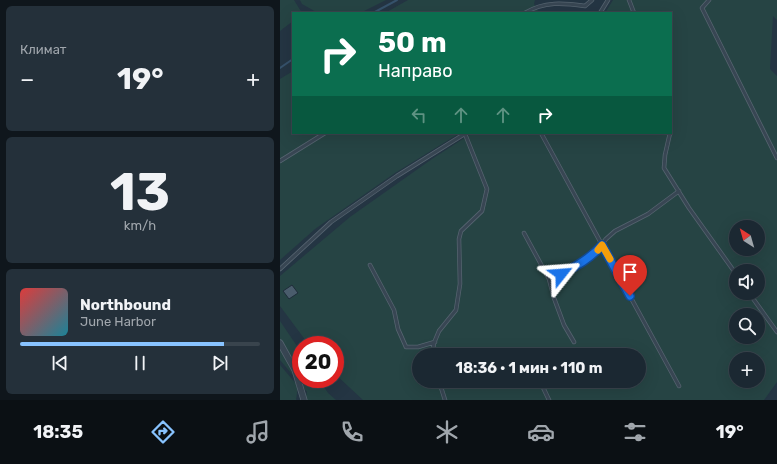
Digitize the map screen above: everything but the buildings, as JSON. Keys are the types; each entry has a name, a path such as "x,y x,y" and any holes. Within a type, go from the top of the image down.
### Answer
{"street":[{"path":"280,343 295,370 304,400"}],"lane":[{"path":"527,12 535,7 553,4 585,6 592,0"},
{"path":"601,12 608,0"},
{"path":"629,0 634,12"},
{"path":"709,0 702,8 777,158"},
{"path":"280,161 323,134"},
{"path":"280,268 332,222 397,176 463,134"},
{"path":"434,348 439,331 456,310 460,284 459,239 461,231 482,211 487,189 465,134"},
{"path":"542,134 679,386"},
{"path":"670,134 664,168 678,191 729,264"},
{"path":"549,279 573,268 594,254 606,239 615,231 648,214 678,191"},
{"path":"524,233 549,279 554,298 574,342"},
{"path":"370,265 394,310 398,328 406,347 418,347 435,342"},
{"path":"755,300 777,332"},
{"path":"441,388 445,400"},
{"path":"544,388 550,400"}],"green space":[{"path":"280,0 294,0 301,12 292,12 292,22 280,31"},
{"path":"300,0 386,0 362,12 316,12 302,4"},
{"path":"408,0 535,0 534,4 538,12 387,12"},
{"path":"613,0 777,0 777,20 773,16 770,69 777,76 777,382 764,400 363,400 344,382 344,336 302,336 280,306 280,276 350,217 432,159 470,134 672,134 672,12 606,12"},
{"path":"292,72 292,134 458,134 395,173 315,229 280,260 280,79"},
{"path":"280,321 292,339 292,374 280,360"},
{"path":"280,365 292,379 292,388 298,388 296,400 280,400"},
{"path":"304,388 325,388 336,400 305,400 307,392"}],"waterway":[{"path":"375,12 397,0"},
{"path":"280,68 292,60"}],"slow traffic":[{"path":"598,250 602,245 610,259"}],"route":[{"path":"561,274 594,254 602,245 630,296"}]}
